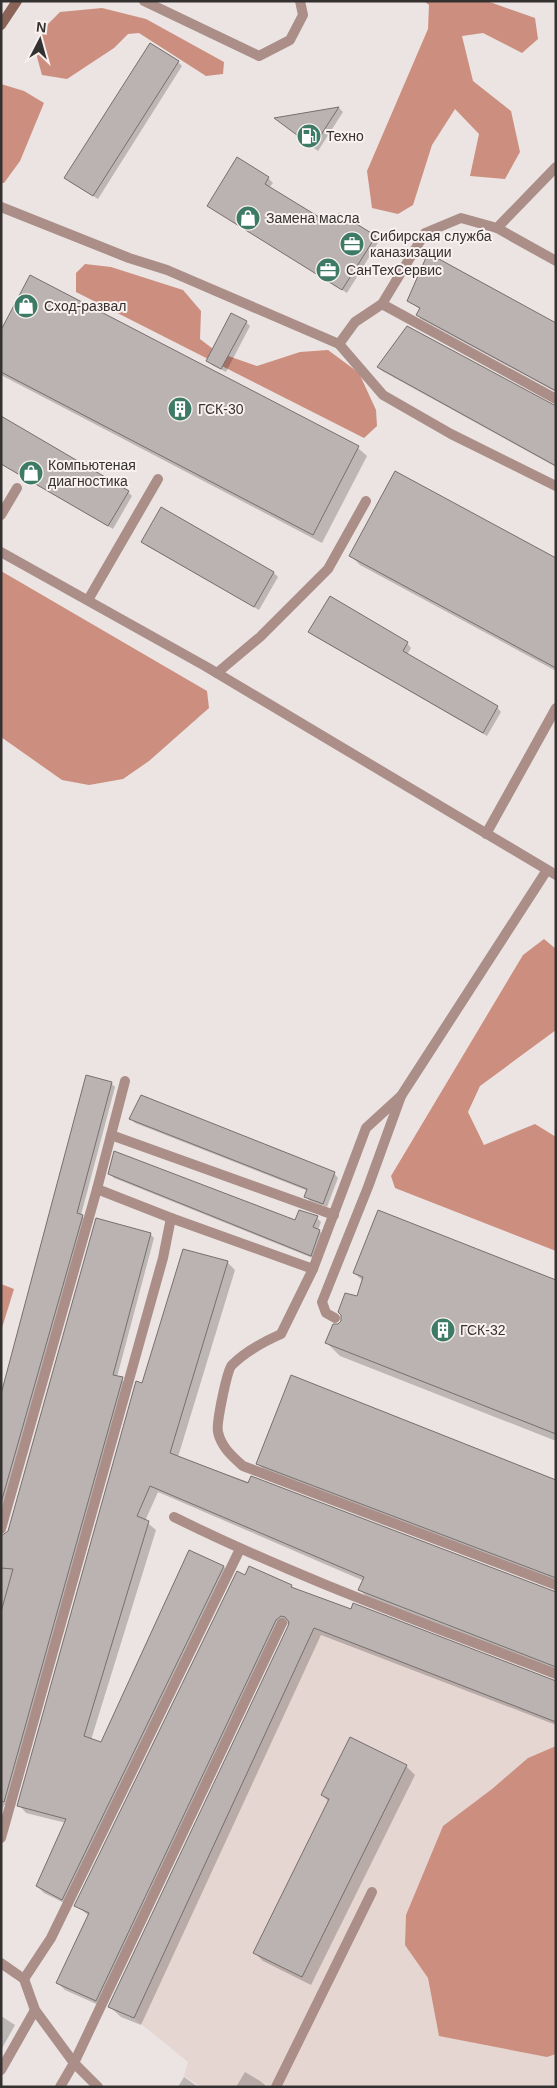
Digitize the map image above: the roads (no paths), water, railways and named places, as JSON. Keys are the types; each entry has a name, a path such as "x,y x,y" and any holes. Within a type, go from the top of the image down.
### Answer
{"main road":[{"path":"1,25 17,1"}],"street":[{"path":"144,1 259,56 290,40 303,15 300,1"},
{"path":"497,228 556,166"},
{"path":"1,207 129,258 167,270 339,344 383,395 451,434 556,486"},
{"path":"339,344 355,322 382,304 425,233 461,218 497,228 556,261"},
{"path":"382,304 556,399"},
{"path":"88,600 158,479"},
{"path":"1,515 17,488"},
{"path":"217,673 260,637 328,569 366,501"},
{"path":"1,552 217,673 551,873 401,1096 366,1128 313,1269 281,1334 258,1344 230,1366 220,1409 218,1432 228,1453 243,1466 556,1585"},
{"path":"486,834 556,708"},
{"path":"1,1529 97,1189 125,1081"},
{"path":"335,1318 326,1313 322,1302 368,1188 401,1096"},
{"path":"111,1135 334,1215"},
{"path":"97,1189 313,1269"},
{"path":"1,1838 163,1258 171,1218"},
{"path":"174,1517 240,1549 309,1578 556,1674"},
{"path":"24,1979 52,1938 240,1549"},
{"path":"60,2087 74,2063 282,1623"},
{"path":"276,2087 372,1892"},
{"path":"1,1963 24,1979 35,2010 74,2063 98,2087"},
{"path":"1,2070 35,2010"}],"place":[{"name":"Техно","path":"309,136"},
{"name":"Замена масла","path":"248,218"},
{"name":"Сибирская служба каназизации","path":"352,244"},
{"name":"СанТехСервис","path":"328,270"},
{"name":"Сход-развал","path":"26,306"},
{"name":"ГСК-30","path":"180,409"},
{"name":"Компьютеная диагностика","path":"31,473"},
{"name":"ГСК-32","path":"443,1330"}]}
